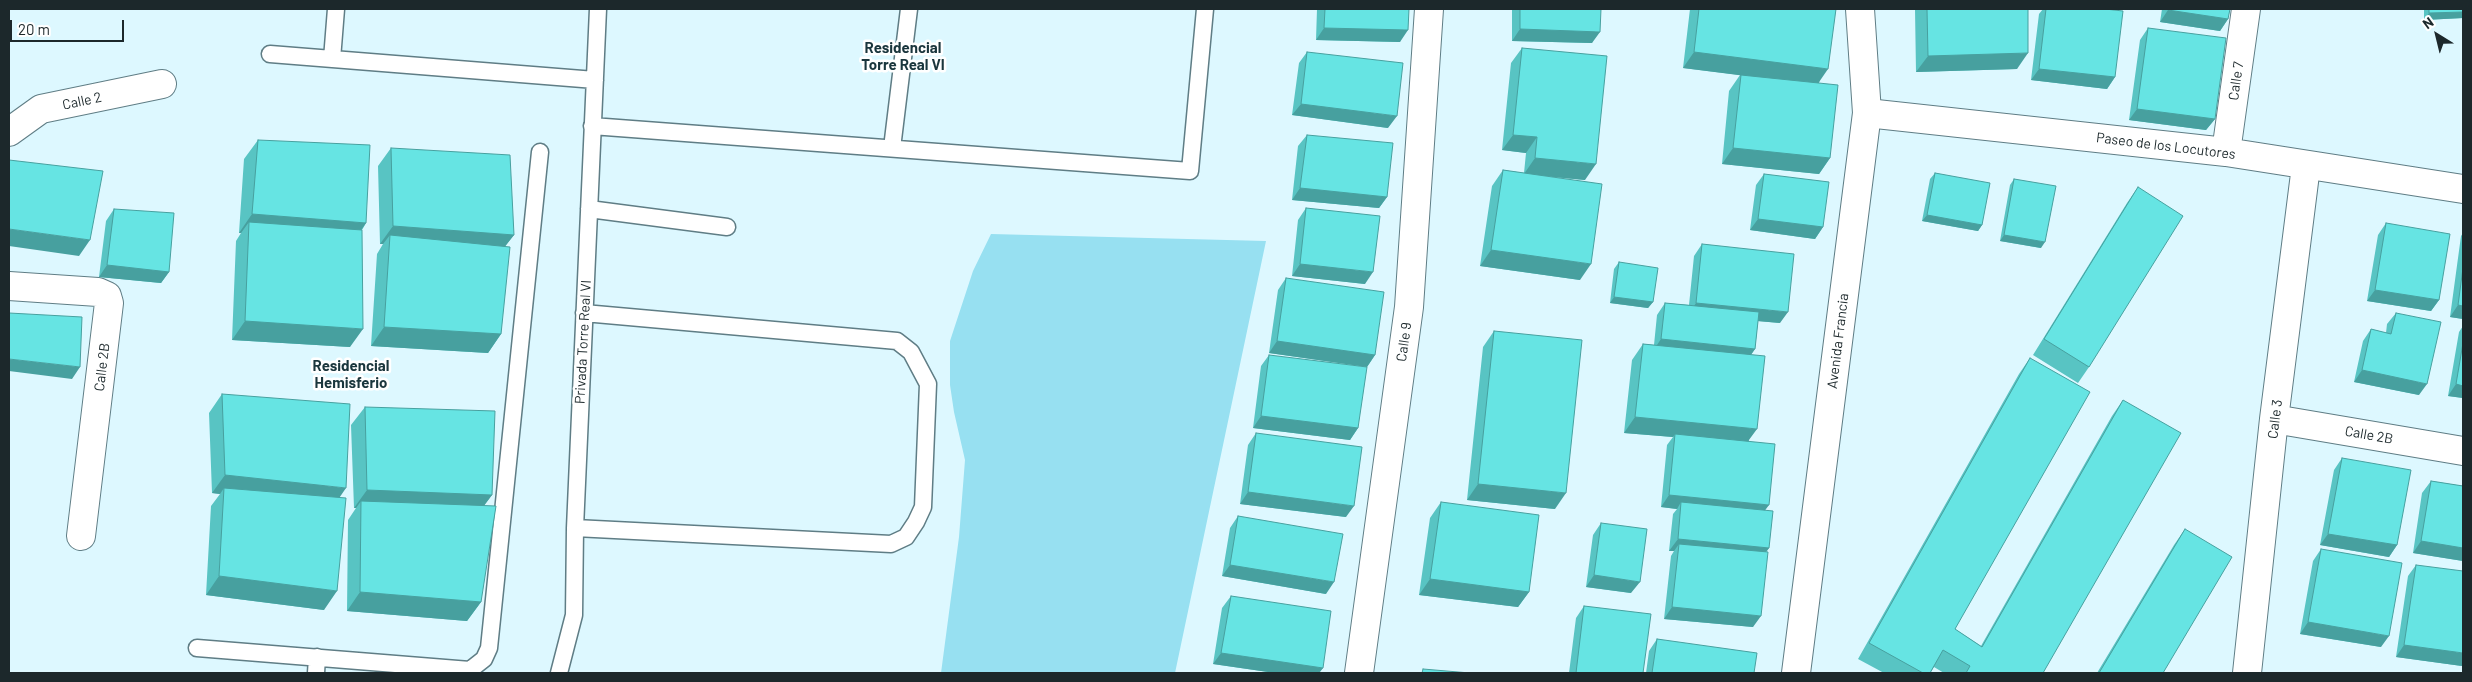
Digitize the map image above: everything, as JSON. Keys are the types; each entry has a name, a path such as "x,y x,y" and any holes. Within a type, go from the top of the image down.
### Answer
{"street":[{"name":"Calle 9","path":"1359,673 1408,307 1429,9"},
{"name":"Avenida Francia","path":"1796,673 1867,113 1860,9"},
{"name":"Calle 7","path":"2226,152 2246,9"},
{"name":"Calle 2","path":"9,132 41,109 162,84"},
{"name":"Paseo de los Locutores","path":"1867,113 2226,152 2463,189"},
{"name":"Calle 3","path":"2247,673 2274,419 2306,166"},
{"name":"Calle 2B","path":"9,286 98,292 107,296 109,303 81,536"},
{"name":"Calle 2B","path":"2274,419 2463,451"}],"lane":[{"path":"332,59 336,9"},
{"name":"Privada Torre Real VI","path":"559,673 574,615 574,528 598,9"},
{"path":"892,148 909,9"},
{"path":"592,126 1190,171 1205,9"},
{"path":"270,54 594,80"},
{"path":"197,648 470,670 484,658 489,648 540,152"},
{"path":"589,209 727,227"},
{"path":"574,528 891,544 906,537 923,507 924,497 928,384 911,352 897,341 584,313"},
{"path":"316,673 317,657"}],"shaded area":[{"path":"991,234 1266,241 1175,673 941,673 959,537 965,460 950,385 950,341 973,271"}],"building":[{"path":"1325,9 1409,9 1408,30 1324,28"},
{"path":"1520,9 1601,9 1600,32 1520,29"},
{"path":"1699,9 1836,9 1828,69 1694,52"},
{"path":"1927,9 2028,9 2028,53 1928,56"},
{"path":"2046,9 2105,9 2123,11 2115,77 2039,69"},
{"path":"2168,9 2230,9 2228,19"},
{"path":"2429,9 2463,9 2463,12 2429,13"},
{"path":"2148,28 2226,38 2215,119 2137,109"},
{"path":"1522,48 1607,56 1596,164 1535,158 1537,137 1513,135"},
{"path":"1307,52 1403,63 1397,116 1301,104"},
{"path":"1741,75 1838,85 1830,158 1733,148"},
{"path":"1307,135 1393,143 1387,197 1300,188"},
{"path":"258,140 370,145 366,223 252,214"},
{"path":"391,148 510,155 514,235 393,226"},
{"path":"9,160 103,171 90,240 9,229"},
{"path":"1503,170 1602,184 1591,264 1491,250"},
{"path":"1935,173 1990,183 1982,225 1927,215"},
{"path":"1764,174 1829,182 1823,227 1758,219"},
{"path":"2014,179 2056,186 2045,242 2004,235"},
{"path":"2138,187 2183,216 2089,367 2044,339"},
{"path":"1306,208 1380,216 1373,272 1300,264"},
{"path":"114,209 174,213 169,272 107,265"},
{"path":"249,222 362,230 363,329 245,321"},
{"path":"2386,223 2450,234 2439,300 2375,290"},
{"path":"390,235 510,247 501,334 384,327"},
{"path":"1702,244 1794,254 1788,312 1696,303"},
{"path":"1619,262 1658,268 1653,302 1614,297"},
{"path":"2463,268 2463,306 2458,305"},
{"path":"1286,278 1384,292 1375,355 1277,341"},
{"path":"1665,303 1759,312 1755,349 1661,339"},
{"path":"9,313 82,317 80,367 9,359"},
{"path":"2396,313 2441,322 2427,384 2362,370 2371,329 2391,334"},
{"path":"1494,331 1582,340 1566,493 1478,484"},
{"path":"2463,343 2463,386 2456,384"},
{"path":"1643,344 1765,356 1757,429 1635,417"},
{"path":"1269,355 1367,367 1358,428 1261,416"},
{"path":"2030,358 2090,392 1955,629 1982,647 2123,400 2181,433 2043,673 1966,673 1970,666 1943,650 1930,673 1923,673 1869,643"},
{"path":"222,394 350,404 346,488 225,475"},
{"path":"365,407 495,411 492,495 367,490"},
{"path":"1256,433 1362,447 1354,506 1248,492"},
{"path":"1675,434 1775,444 1769,505 1669,495"},
{"path":"2342,458 2411,470 2397,545 2328,534"},
{"path":"2431,481 2463,486 2463,548 2421,541"},
{"path":"224,488 346,498 337,591 219,576"},
{"path":"361,501 496,506 481,602 360,592"},
{"path":"1441,502 1539,515 1529,592 1430,579"},
{"path":"1681,502 1773,511 1769,548 1678,539"},
{"path":"1238,516 1343,534 1334,582 1230,565"},
{"path":"1601,523 1647,529 1640,582 1594,575"},
{"path":"2185,529 2232,557 2163,673 2099,673"},
{"path":"1679,544 1768,552 1761,616 1672,607"},
{"path":"2321,549 2402,563 2389,636 2308,622"},
{"path":"2416,565 2463,571 2463,653 2404,645"},
{"path":"1231,596 1331,611 1323,668 1221,653"},
{"path":"1584,606 1651,614 1643,673 1576,673"},
{"path":"1657,639 1757,653 1754,673 1652,673"},
{"path":"1423,669 1470,673 1422,673"}],"district":[{"name":"Residencial Torre Real VI","path":"903,56"},
{"name":"Residencial Hemisferio","path":"351,374"}]}
